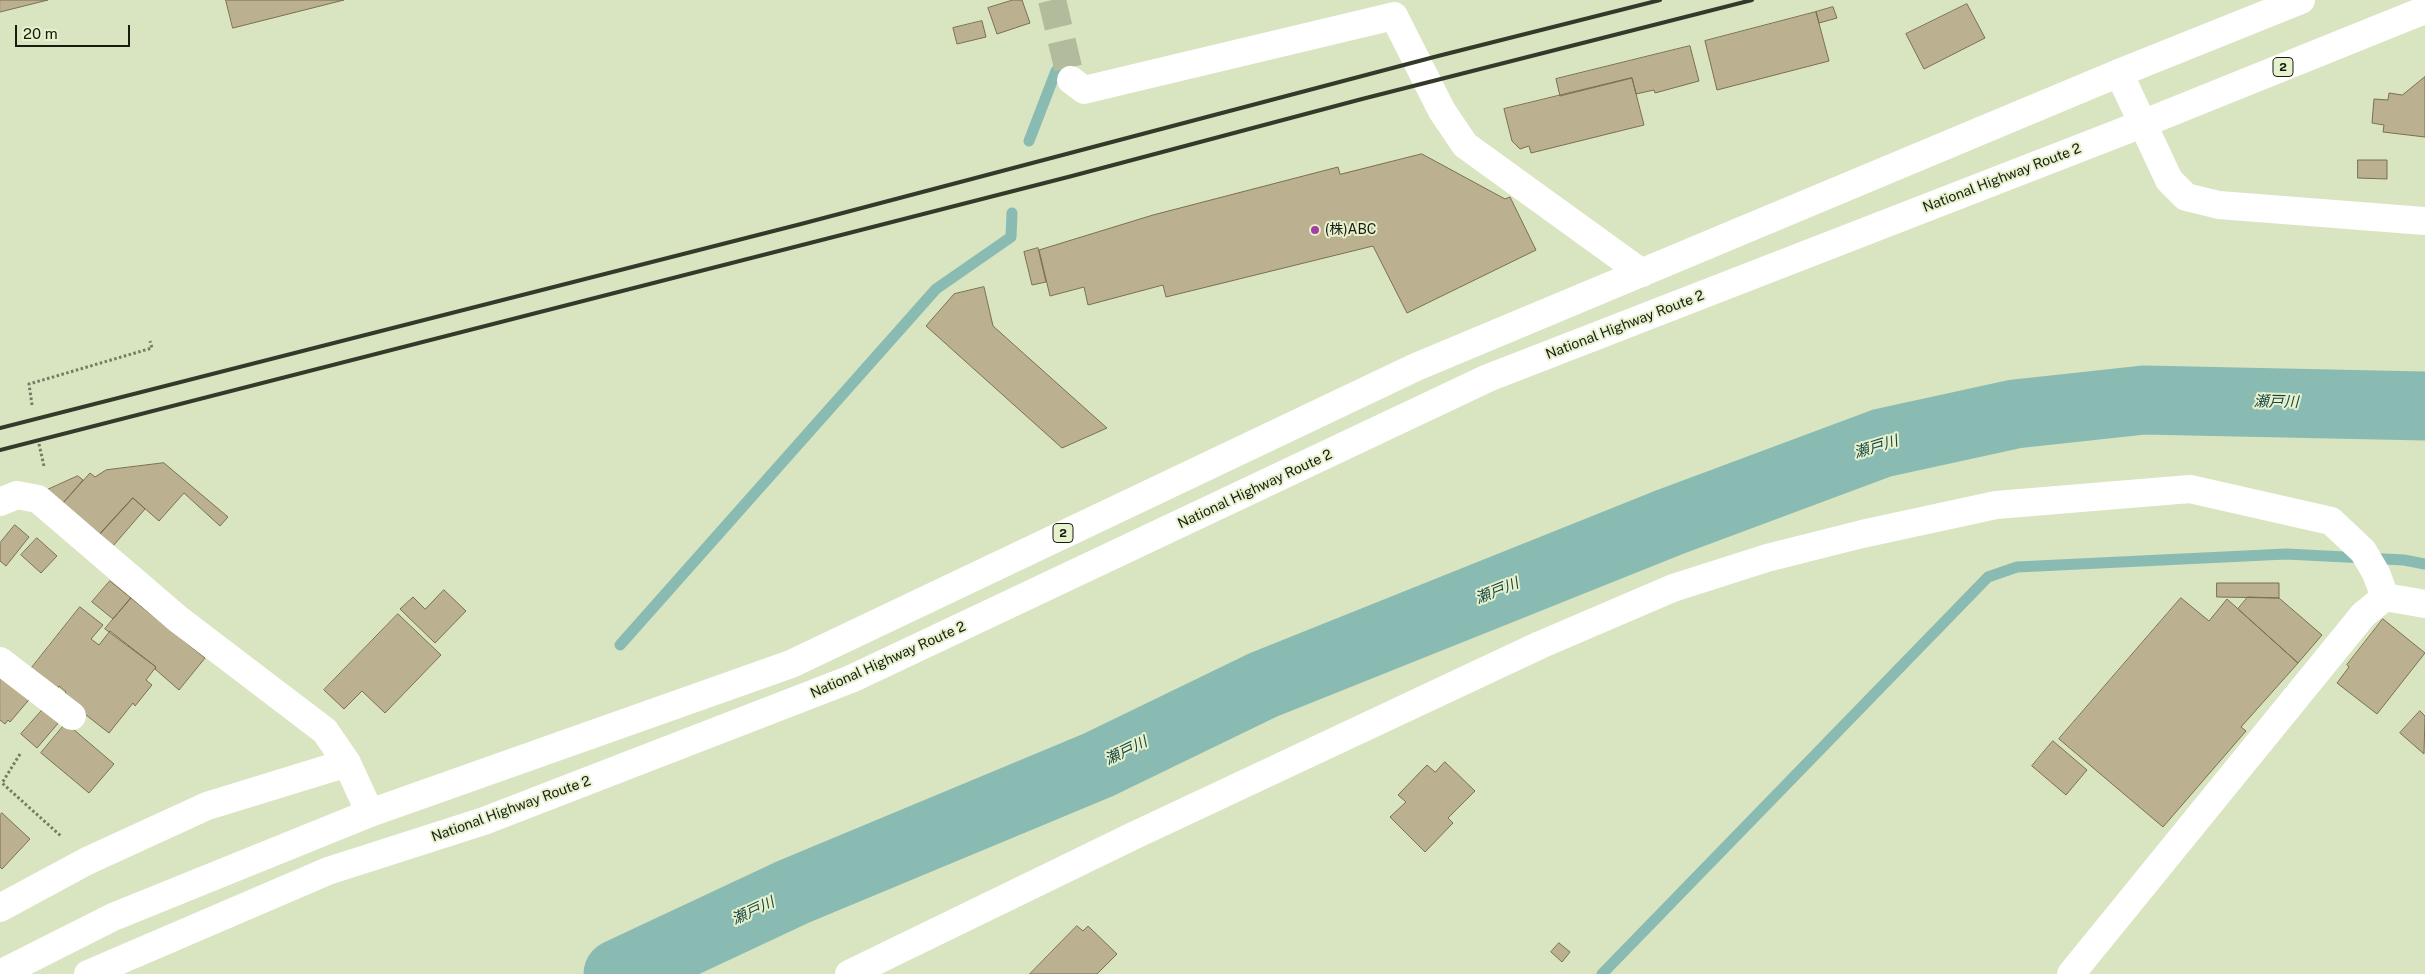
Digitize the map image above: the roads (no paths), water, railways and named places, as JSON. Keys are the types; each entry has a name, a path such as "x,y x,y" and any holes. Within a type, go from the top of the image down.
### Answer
{"main road":[{"name":"2","path":"0,974 113,917 370,813 791,664 1416,367 2120,73 2302,0"},
{"name":"National Highway Route 2","path":"88,974 328,871 484,821 851,679 1488,378 2142,124 2425,10"},
{"path":"1072,80 1084,90 1394,16 1442,111 1465,145 1642,273"},
{"path":"2120,73 2169,180 2186,197 2219,205 2425,221"},
{"path":"849,974 1133,836 1540,645 1673,588 1767,558 1862,534 1996,505 2190,489 2331,521 2374,574 2425,604"},
{"path":"0,502 17,494 38,499 178,619 325,731 347,763 370,813"},
{"path":"2071,974 2363,615 2374,574"},
{"path":"0,662 72,716"},
{"path":"0,908 87,861 207,806 347,763"}],"waterway":[{"path":"1029,141 1056,71"},
{"path":"620,645 936,289 1011,237 1012,213"},
{"name":"瀬戸川","path":"618,974 793,892 1098,765 1263,685 1670,522 1882,443 2015,414 2144,400 2425,406"},
{"path":"1602,974 1988,577 2017,567 2286,554 2404,560 2425,564"}],"tunnel":[{"path":"1052,0 1071,80"}],"railway":[{"path":"0,428 801,224 1438,56 1660,0"},
{"path":"0,450 1752,0"}],"place":[{"name":"(株)ABC","path":"1315,230"}]}
